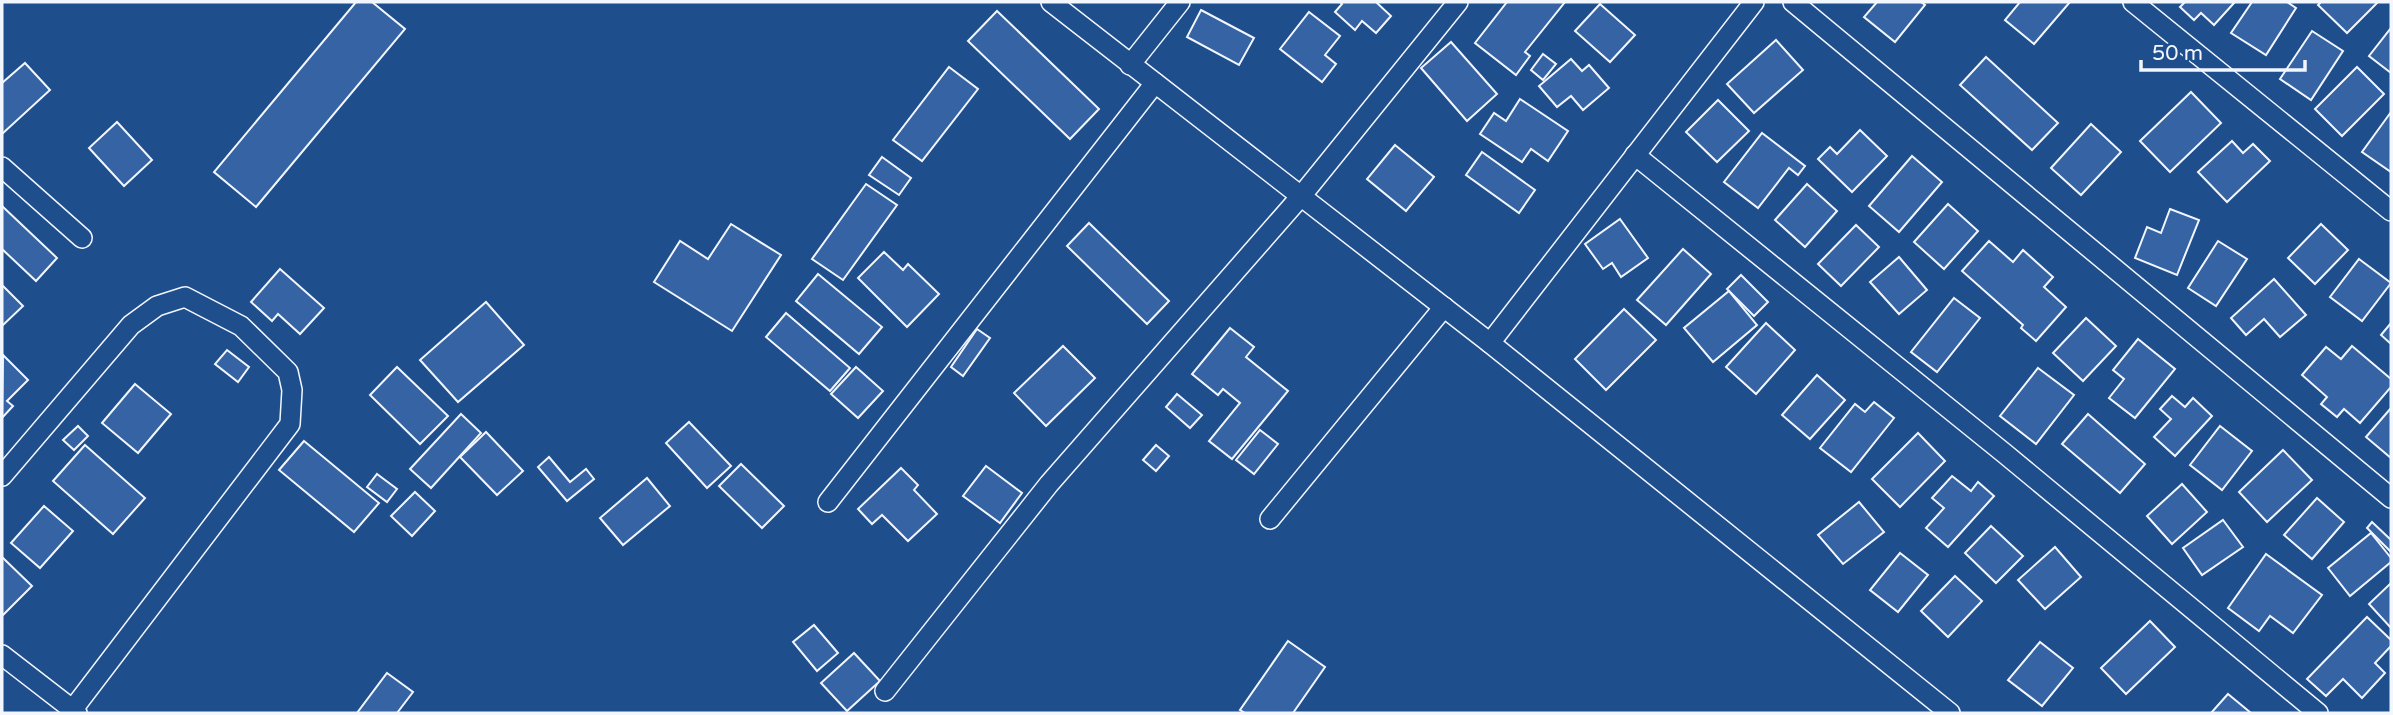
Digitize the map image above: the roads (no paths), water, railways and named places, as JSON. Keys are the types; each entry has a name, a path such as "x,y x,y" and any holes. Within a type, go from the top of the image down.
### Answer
{"street":[{"path":"1051,2 1490,343 1950,713"},
{"path":"1129,65 1180,2"},
{"path":"886,691 1041,494 1302,195 1458,2"},
{"path":"1490,343 1754,2"},
{"path":"1793,2 2391,498"},
{"path":"2133,2 2391,211"},
{"path":"828,502 1155,83"},
{"path":"1635,155 2004,453 2318,713"},
{"path":"2,167 82,238"},
{"path":"2,476 131,325 157,306 184,297 241,327 288,372 292,390 290,424 73,712 2,655"},
{"path":"1269,519 1444,307"}]}
